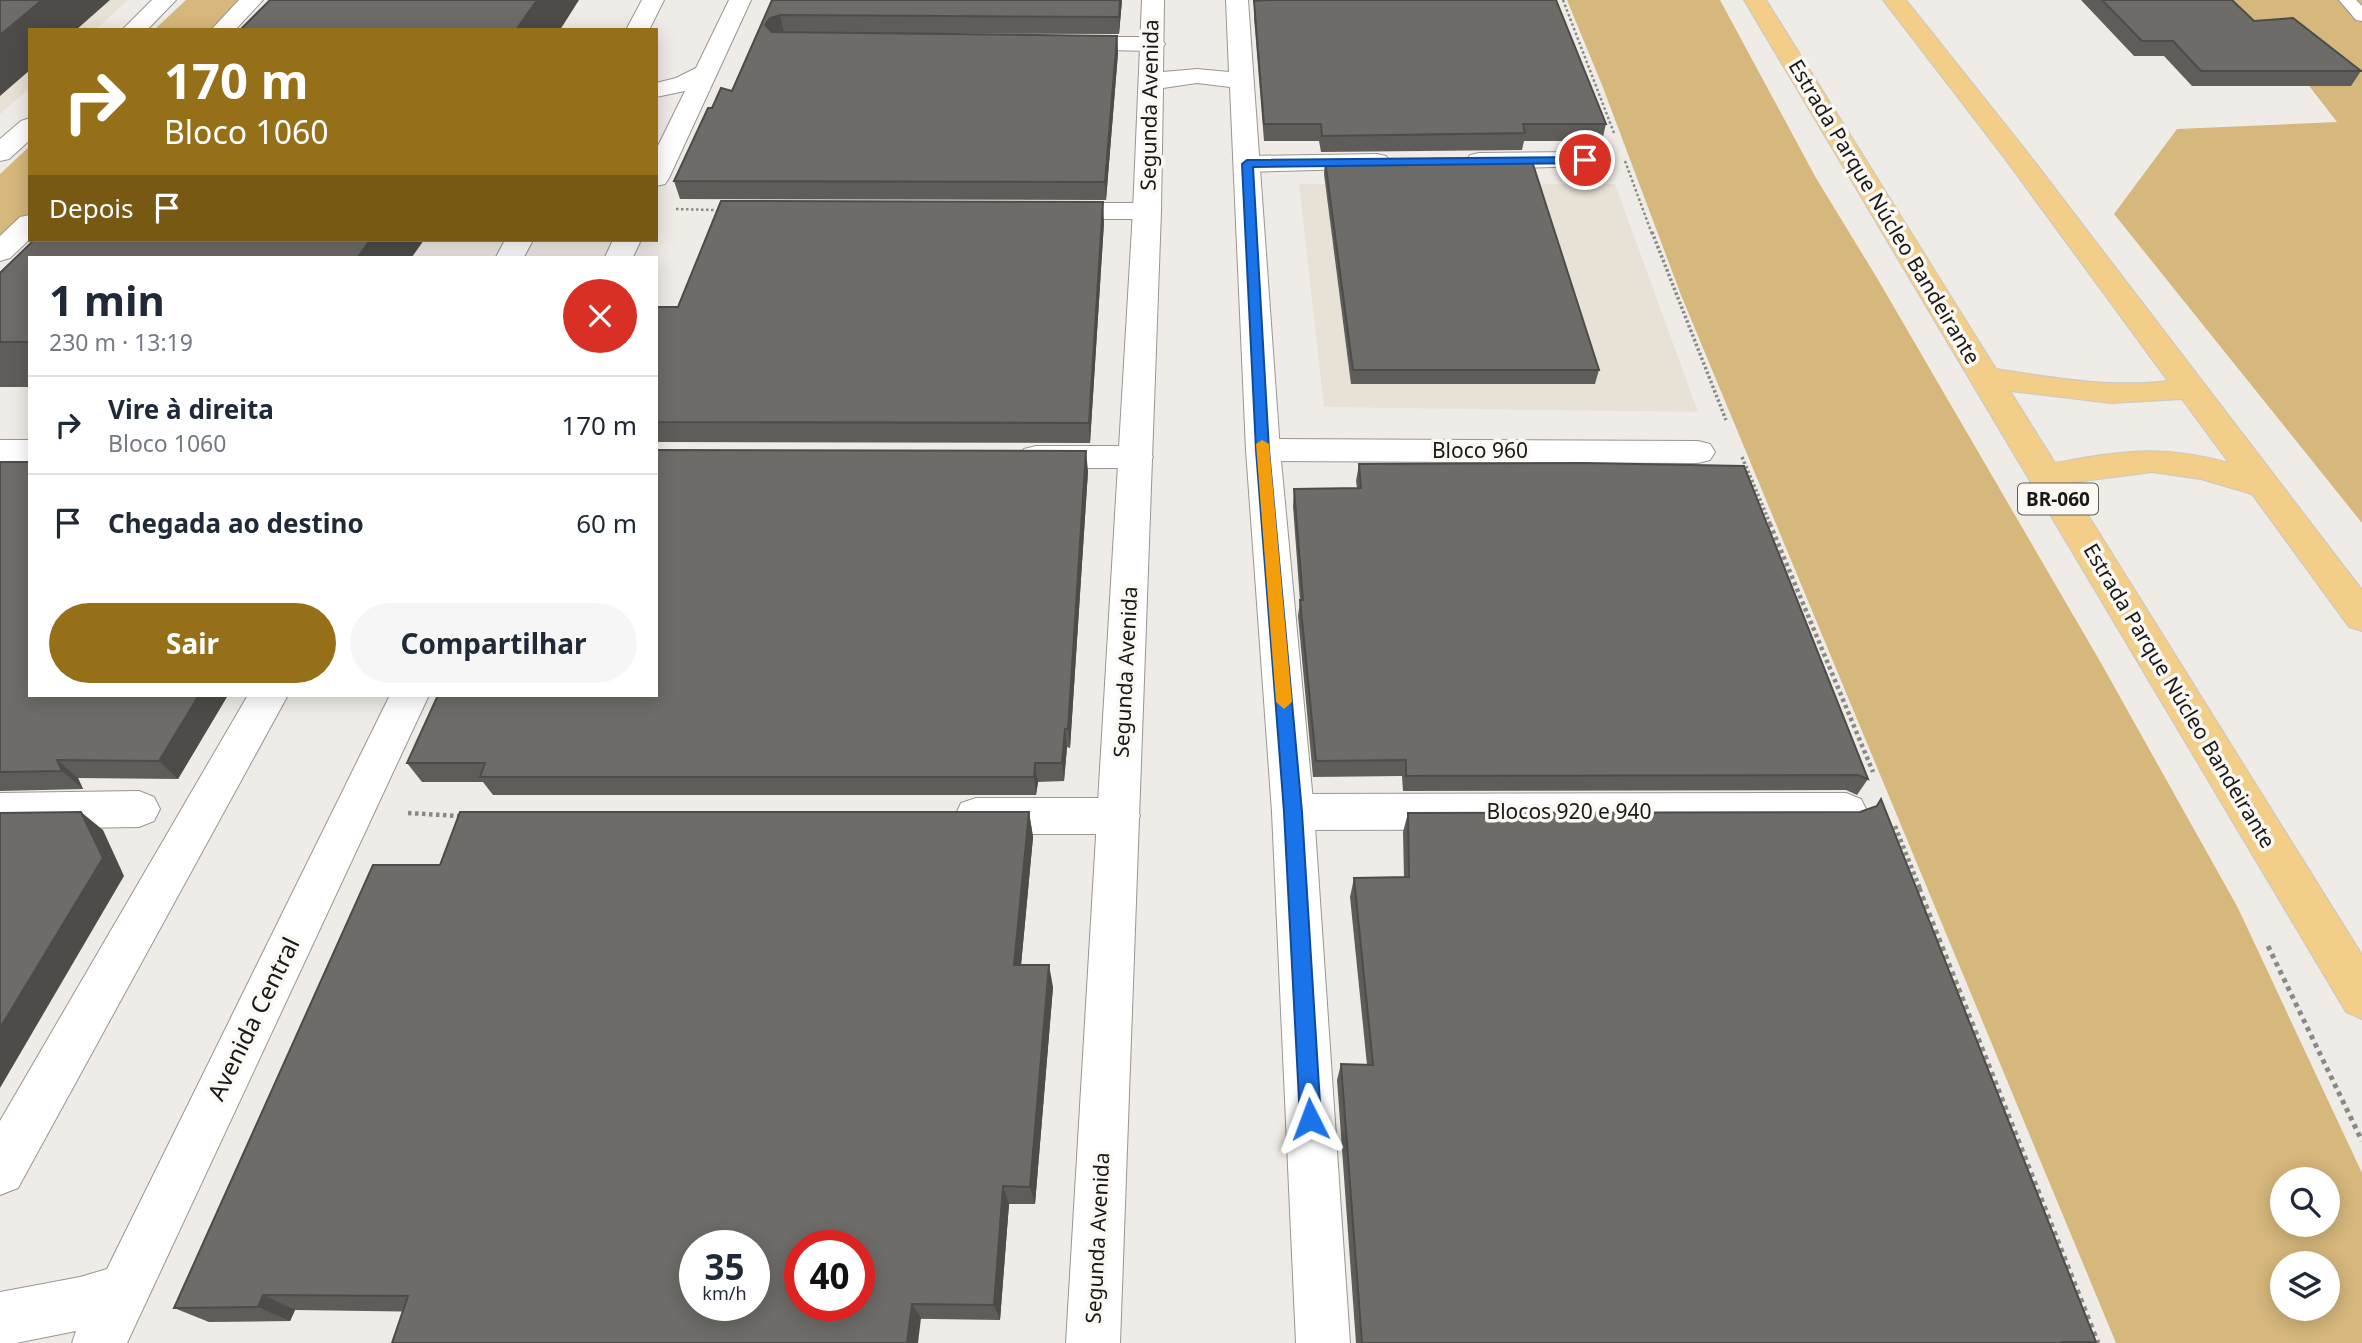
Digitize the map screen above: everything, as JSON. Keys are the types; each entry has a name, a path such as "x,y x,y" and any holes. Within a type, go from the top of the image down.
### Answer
{"highway":[{"name":"Estrada Parque Núcleo Bandeirante","path":"1755,0 2362,997"},
{"path":"1894,0 2015,154 2362,617"},
{"path":"1984,377 2117,396 2148,395 2188,388"},
{"path":"2045,476 2137,461 2179,464 2228,474 2263,486"}],"street":[{"path":"135,28 165,0"},
{"path":"224,28 252,0"},
{"path":"638,28 653,0"},
{"path":"658,169 669,122 705,73 740,0"},
{"name":"Segunda Avenida","path":"1093,1343 1147,211 1153,0"},
{"path":"1265,3 1237,1 1263,450 1293,812 1323,1343"},
{"path":"1043,44 1153,44 1178,55 1214,54 1239,44"},
{"path":"658,89 684,84 705,73"},
{"path":"1152,83 1167,78 1192,76 1223,77 1242,83"},
{"path":"0,153 28,128"},
{"path":"1450,162 1585,160"},
{"path":"1247,164 1396,162"},
{"path":"1021,211 1147,211"},
{"path":"3,248 28,225"},
{"path":"0,450 28,450"},
{"name":"Bloco 960","path":"1263,450 1698,452"},
{"path":"999,457 1136,457"},
{"path":"0,1170 267,697"},
{"name":"Avenida Central","path":"99,1343 409,697"},
{"path":"0,811 139,809"},
{"name":"Blocos 920 e 940","path":"1293,812 1846,811"},
{"path":"940,816 1119,816"},
{"path":"0,1319 80,1304 125,1290"}],"lane":[{"path":"2347,0 2362,16"}],"path":[{"path":"1553,2 1564,1 1615,134"},
{"path":"1624,160 1685,322 1730,429"},
{"path":"668,209 714,210"},
{"path":"1740,453 1873,773"},
{"path":"1894,824 2098,1343"}],"shaded area":[{"path":"0,0 128,0 97,28 28,28 28,90 0,114"},
{"path":"186,0 244,0 216,28 156,28"},
{"path":"1567,0 1720,0 1816,178 2101,663 2238,908 2362,1173 2362,1343 2116,1343 1681,295"},
{"path":"2228,0 2362,0 2362,523 2114,214 2177,129 2337,122 2276,43"},
{"path":"28,148 28,215 0,241 0,174"},
{"path":"1299,184 1615,184 1698,412 1324,407"}],"building":[{"path":"0,0 42,0 0,35"},
{"path":"270,0 537,0 517,28 242,28"},
{"path":"772,0 1120,0 1119,17 780,15 770,18 765,25 772,32 1117,36 1105,182 674,181 708,108 712,108 721,88 732,91"},
{"path":"1556,0 1606,124 1523,124 1525,133 1322,136 1321,124 1264,124 1254,1"},
{"path":"2102,0 2232,0 2254,21 2293,18 2361,71 2201,71 2173,41 2142,41"},
{"path":"1531,158 1599,370 1353,370 1325,160"},
{"path":"721,201 1103,202 1089,423 658,422 658,307 678,307"},
{"path":"32,242 369,242 359,256 28,256 28,342 0,342 0,273"},
{"path":"658,450 1086,451 1068,729 1065,729 1062,763 1035,763 1034,777 480,777 485,763 407,763 437,697 658,697"},
{"path":"0,462 28,462 28,697 198,697 159,761 57,760 62,771 0,772"},
{"path":"1583,463 1744,466 1868,779 1857,775 1406,776 1406,760 1316,761 1300,600 1303,600 1294,489 1361,488 1359,464"},
{"path":"1881,799 2096,1342 1362,1343 1341,1064 1373,1065 1354,878 1409,877 1408,813 1860,812 1877,806"},
{"path":"81,812 103,858 0,1028 0,813"},
{"path":"460,812 1029,812 1014,965 1049,965 1030,1187 1003,1186 994,1305 912,1304 907,1343 392,1343 408,1296 263,1295 258,1307 174,1308 373,865 440,865"}],"slow traffic":[{"path":"1262,444 1284,702"}],"route":[{"path":"1310,1119 1293,812 1263,450 1247,164 1585,160"}]}
